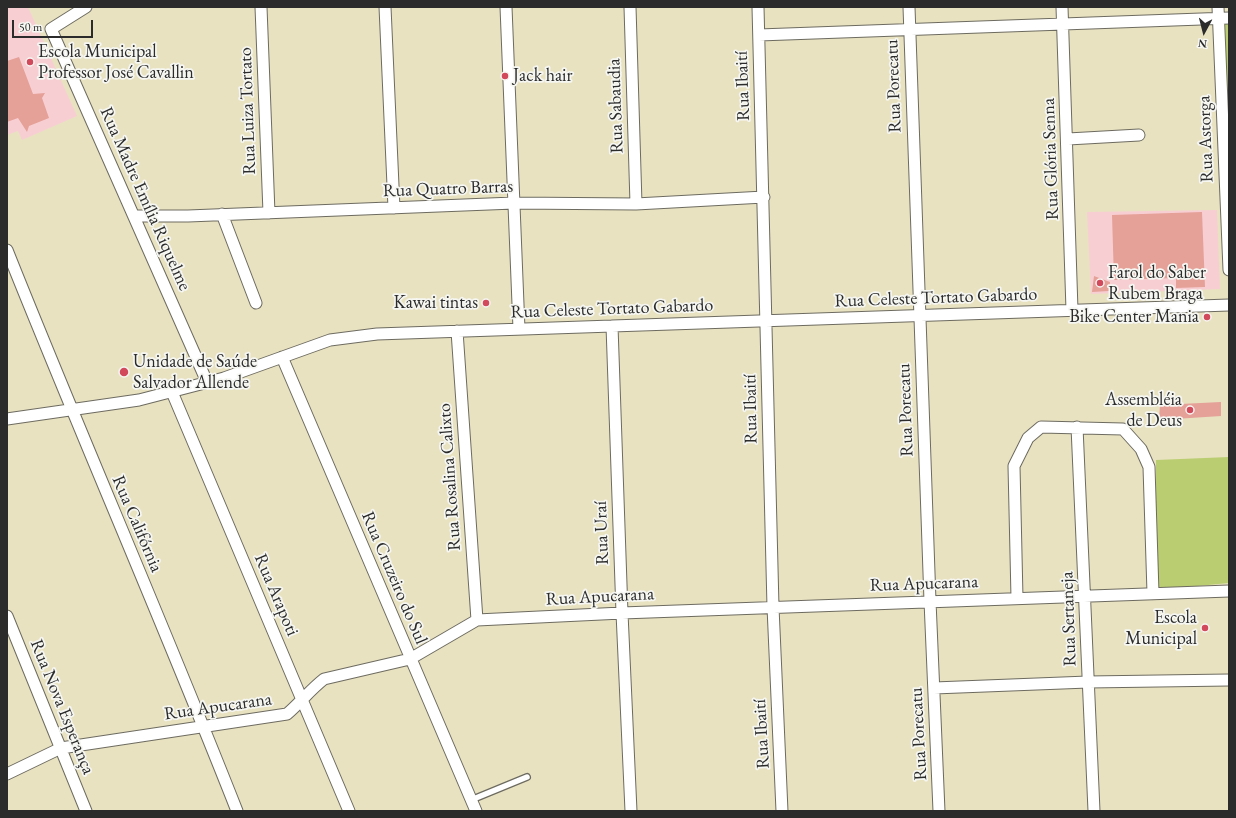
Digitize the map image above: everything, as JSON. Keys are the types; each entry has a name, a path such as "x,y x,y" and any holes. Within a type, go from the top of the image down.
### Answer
{"street":[{"name":"Rua Madre Emília Riquelme","path":"86,7 51,29 207,382"},
{"name":"Rua Luiza Tortato","path":"261,7 269,213"},
{"path":"385,7 394,208"},
{"path":"506,7 519,329"},
{"name":"Rua Sabaudia","path":"630,7 636,204"},
{"name":"Rua Ibaití","path":"758,7 764,197 773,607 782,811"},
{"name":"Rua Porecatu","path":"909,7 919,315 939,811"},
{"name":"Rua Glória Senna","path":"1062,7 1068,139 1072,310"},
{"name":"Rua Astorga","path":"1218,7 1224,19 1229,270"},
{"path":"759,35 1224,19"},
{"path":"1068,139 1139,135"},
{"name":"Rua Quatro Barras","path":"134,216 269,213 514,204 636,204 764,197"},
{"path":"222,214 256,303"},
{"name":"Rua Califórnia","path":"7,250 70,409 203,725 237,811"},
{"name":"Rua Celeste Tortato Gabardo","path":"7,419 139,400 207,382 330,340 377,334 1229,305"},
{"name":"Rua Uraí","path":"612,326 622,613 631,811"},
{"name":"Rua Rosalina Calixto","path":"457,331 477,620"},
{"name":"Rua Cruzeiro do Sul","path":"282,357 476,811"},
{"name":"Rua Arapoti","path":"172,392 349,811"},
{"path":"1018,598 1014,466 1028,438 1041,427 1123,429 1141,449 1149,467 1153,593"},
{"name":"Rua Sertaneja","path":"1078,427 1094,811"},
{"name":"Rua Apucarana","path":"7,774 61,748 203,725 274,717 286,714 303,701 312,688 324,679 410,659 477,620 773,607 1229,591"},
{"name":"Rua Nova Esperança","path":"7,616 86,811"},
{"path":"934,688 1088,682 1229,680"}],"lane":[{"path":"472,800 527,777"}],"shaded area":[{"name":"Escola Municipal Professor José Cavallin","path":"7,7 28,7 77,116 22,140 18,131 7,135"},
{"path":"1217,210 1220,289 1091,294 1087,212"}],"green space":[{"path":"1222,22 1229,22 1229,182"},
{"path":"1229,457 1229,583 1156,590 1156,460"}],"building":[{"path":"19,57 33,94 45,93 42,98 49,118 29,126 27,132 18,118 7,122 7,61"},
{"path":"1202,212 1205,287 1176,288 1176,278 1114,280 1112,215"},
{"name":"Farol do Saber Rubem Braga","path":"1094,276 1110,282 1109,291 1092,292"},
{"name":"Assembléia de Deus","path":"1221,402 1221,416 1159,420 1160,405"}],"place":[{"name":"Escola Municipal Professor José Cavallin","path":"30,62"},
{"name":"Jack hair","path":"505,76"},
{"name":"Farol do Saber Rubem Braga","path":"1100,283"},
{"name":"Kawai tintas","path":"486,303"},
{"name":"Bike Center Mania","path":"1207,317"},
{"name":"Unidade de Saúde Salvador Allende","path":"124,372"},
{"name":"Assembléia de Deus","path":"1190,410"},
{"name":"Escola Municipal","path":"1205,628"}]}
